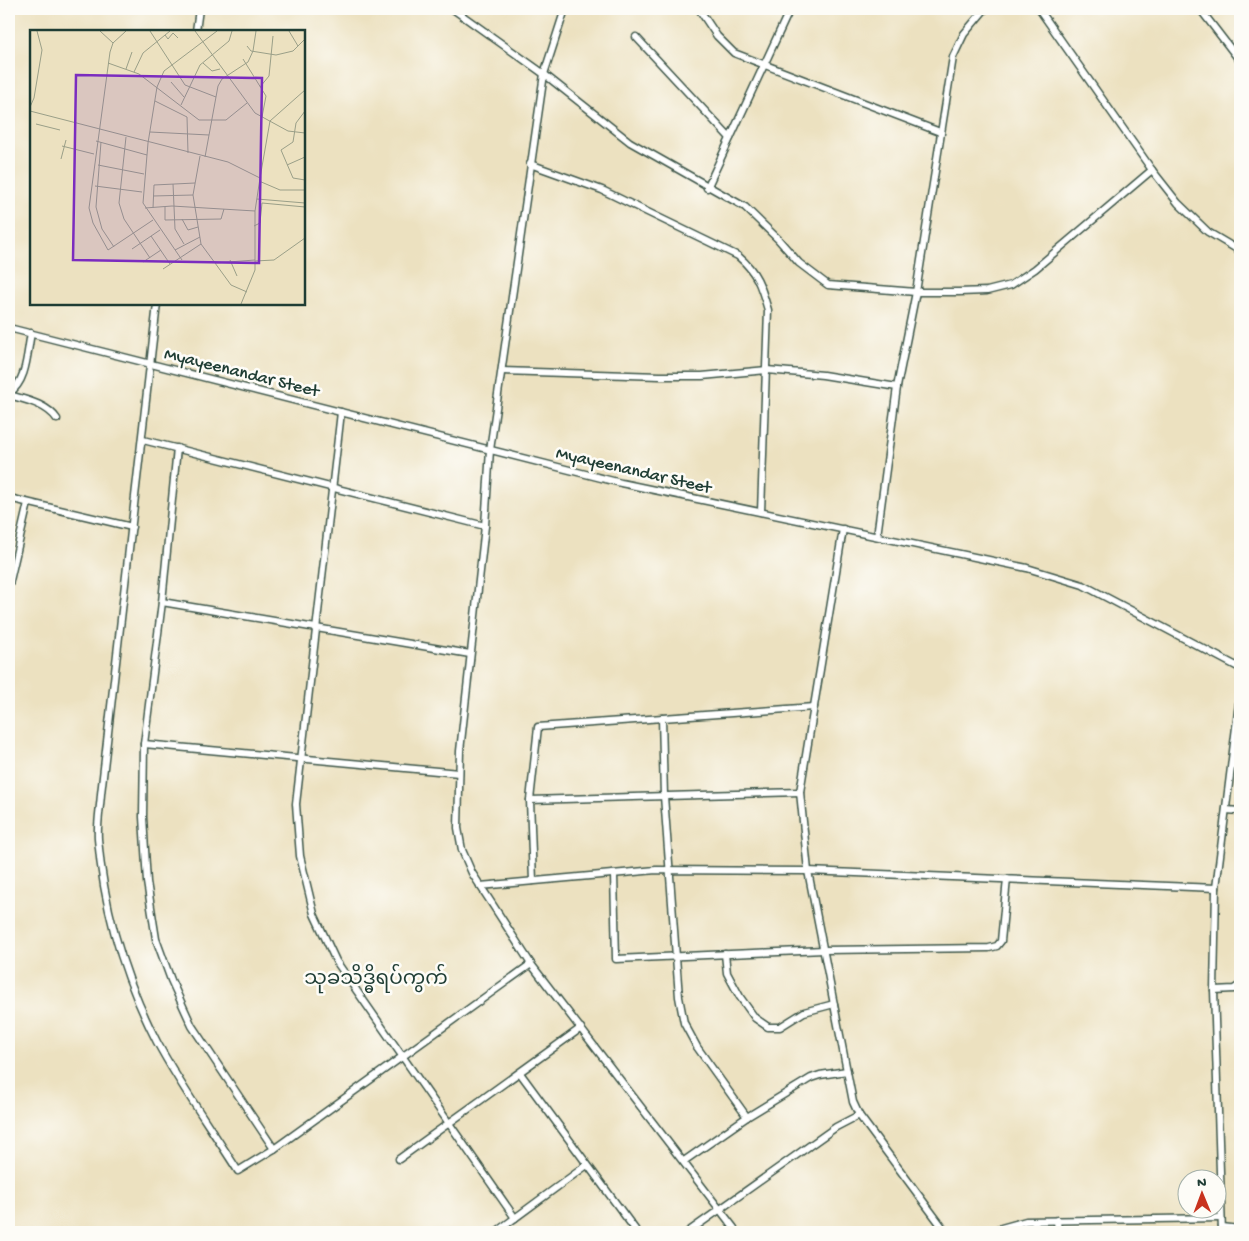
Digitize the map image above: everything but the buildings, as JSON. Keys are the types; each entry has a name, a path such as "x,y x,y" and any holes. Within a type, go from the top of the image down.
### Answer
{"street":[{"path":"196,30 199,9"},
{"path":"453,9 544,74 630,142 707,188 745,208 799,263 828,285 916,292 987,291 1011,285 1035,269 1152,170"},
{"path":"565,9 544,74 490,450 485,526 470,654 459,773 458,828 462,850 480,886 531,964 734,1228"},
{"path":"699,9 717,36 734,53 940,132"},
{"path":"707,188 790,9"},
{"path":"877,536 897,387 916,292 953,58 964,34 985,9"},
{"path":"1039,9 1152,170 1178,203 1208,232 1240,251"},
{"path":"1200,9 1239,58"},
{"path":"636,37 730,138"},
{"path":"530,164 602,190 738,256 752,268 761,286 768,310 761,512"},
{"path":"157,305 143,440 101,794 98,837 105,891 117,941 138,1001 158,1043 238,1171 274,1149 531,964"},
{"name":"Myayeenandar Steet","path":"9,328 621,483 1028,568 1084,585 1240,668"},
{"path":"31,333 21,378 18,386 9,394 44,407 52,412 57,419"},
{"path":"502,370 702,376 767,370 823,375 897,387"},
{"path":"341,412 296,804 300,847 314,914 336,961 515,1218"},
{"path":"143,440 485,526"},
{"path":"177,448 162,602 144,744 144,826 147,882 156,939 171,980 192,1026 274,1149"},
{"path":"9,498 132,527"},
{"path":"9,585 28,502"},
{"path":"843,529 800,792 808,871 853,1102 859,1115 946,1232"},
{"path":"162,602 470,654"},
{"path":"1219,1168 1214,990 1216,888 1240,695"},
{"path":"534,881 530,800 538,727 814,707"},
{"path":"662,718 664,796 675,957 679,998 684,1023 697,1047 747,1118"},
{"path":"144,744 459,773"},
{"path":"530,800 800,792"},
{"path":"1226,810 1240,811"},
{"path":"480,886 670,870 808,871 1216,888"},
{"path":"614,874 616,959 824,950 979,949 997,946 1000,941 1007,879"},
{"path":"725,954 727,973 740,997 755,1018 768,1027 780,1027 804,1012 834,1004"},
{"path":"1214,990 1234,989 1240,985"},
{"path":"399,1159 581,1028"},
{"path":"684,1161 747,1118 811,1078 847,1071"},
{"path":"520,1072 637,1232"},
{"path":"688,1232 836,1126 859,1115"},
{"path":"496,1232 588,1165"},
{"path":"988,1232 1026,1221 1221,1218 1222,1230 1240,1229"},
{"path":"1057,1220 1058,1232"}],"district":[{"name":"သုခသိဒ္ဓိရပ်ကွက်","path":"376,977"}]}
